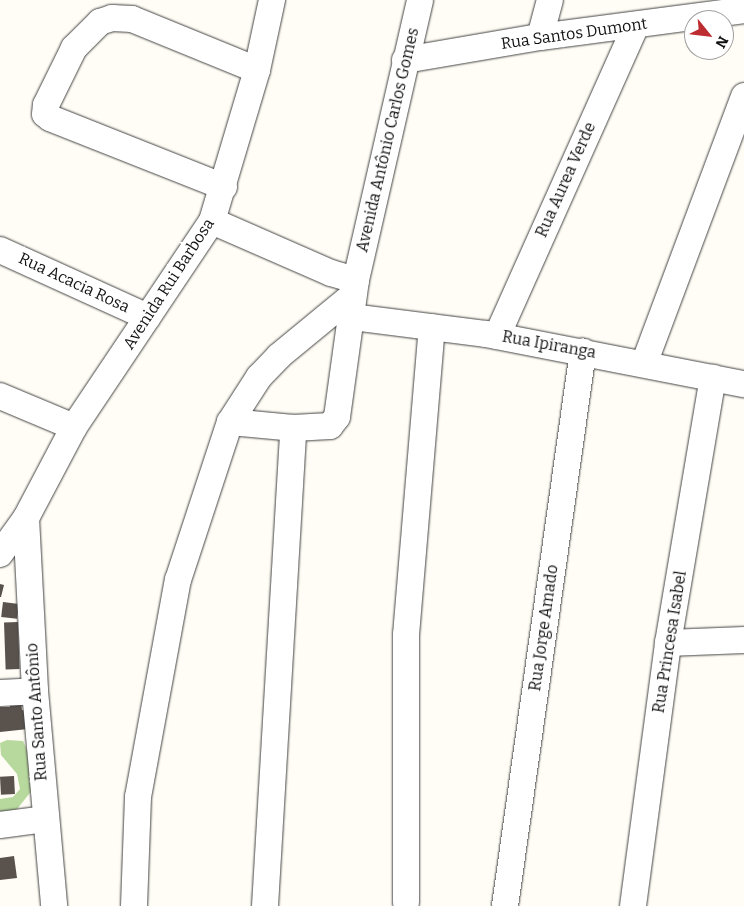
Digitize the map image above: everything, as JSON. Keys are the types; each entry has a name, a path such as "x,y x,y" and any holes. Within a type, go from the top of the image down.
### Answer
{"street":[{"name":"Avenida Rui Barbosa","path":"2,547 26,518 74,427 212,221 224,187 257,70 272,0"},
{"name":"Avenida Antônio Carlos Gomes","path":"230,422 293,428 330,426 336,420 354,297 405,60 420,0"},
{"path":"540,37 550,0"},
{"name":"Rua Santos Dumont","path":"405,60 540,37 636,25 740,7"},
{"path":"224,187 50,118 45,110 74,48 100,22 112,18 132,19 257,70"},
{"name":"Rua Aurea Verde","path":"497,336 636,25"},
{"path":"644,364 744,96"},
{"path":"134,906 138,797 178,580 230,422 259,377 279,356 354,297 332,273 212,221"},
{"name":"Rua Acacia Rosa","path":"0,250 148,317"},
{"name":"Rua Ipiranga","path":"354,297 432,328 497,336 583,351 744,384"},
{"path":"406,902 406,636 432,328"},
{"name":"Rua Jorge Amado","path":"505,906 583,351"},
{"name":"Rua Princesa Isabel","path":"633,906 668,643 713,378"},
{"path":"0,396 74,427"},
{"path":"266,906 293,428"},
{"name":"Rua Santo Antônio","path":"26,518 35,691 54,906"},
{"path":"668,643 744,640"},
{"path":"0,694 35,691"},
{"path":"0,825 45,819"}],"green space":[{"path":"7,740 23,741 31,759 33,789 14,813 0,811 0,799 13,797 20,789 17,774 1,755 0,743"}],"building":[{"path":"0,584 4,585 1,597 0,597"},
{"path":"3,602 19,604 17,619 1,617"},
{"path":"4,622 18,622 20,669 6,669"},
{"path":"21,701 22,710 28,711 28,729 0,732 0,707 10,707 10,702"},
{"path":"14,776 15,794 1,795 0,777"},
{"path":"14,856 17,878 0,880 0,858"}]}
